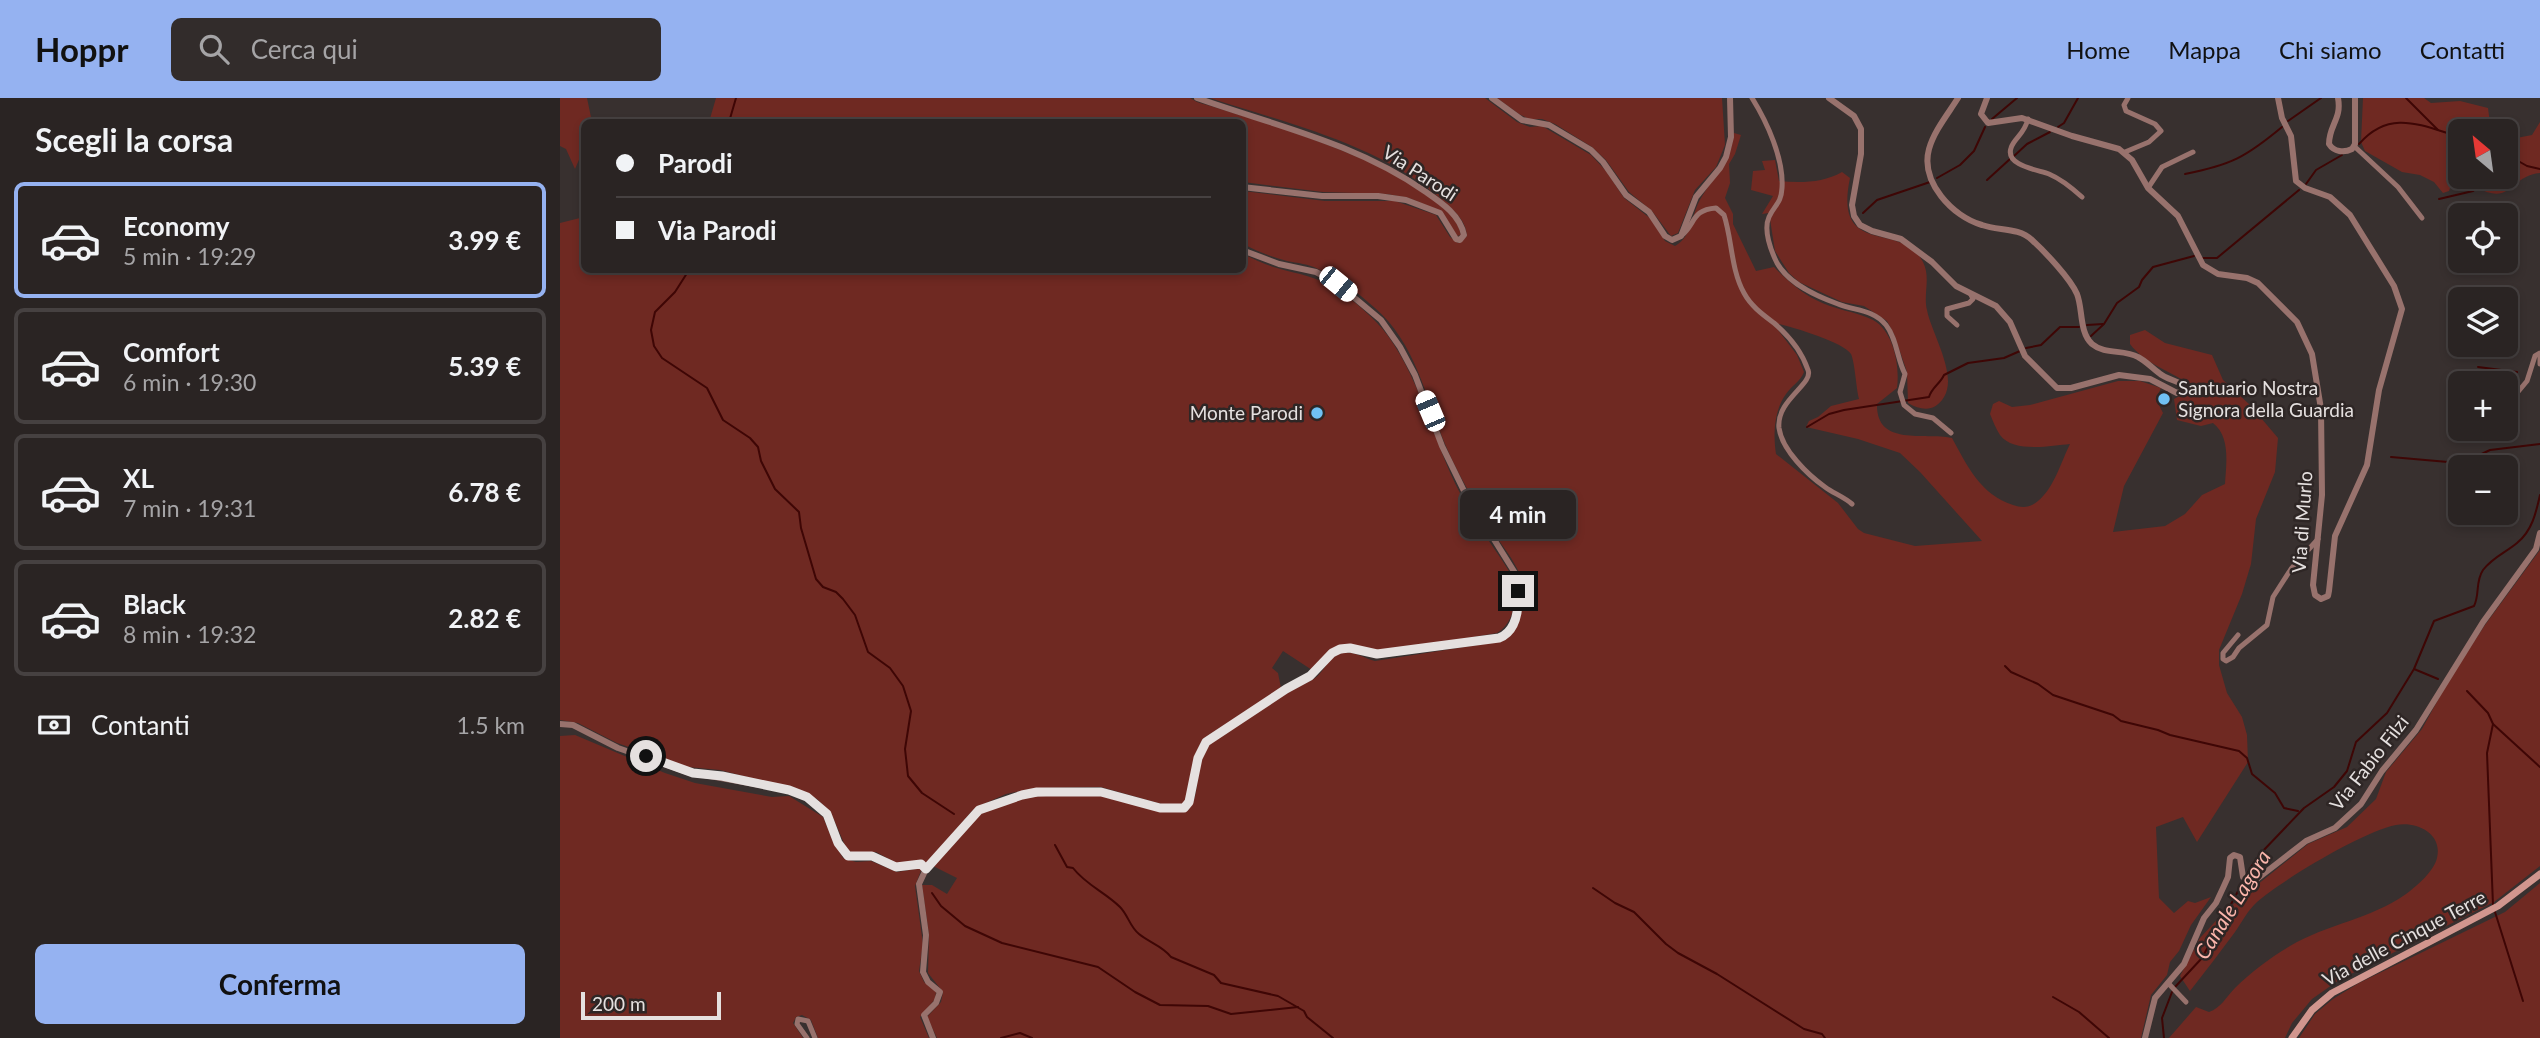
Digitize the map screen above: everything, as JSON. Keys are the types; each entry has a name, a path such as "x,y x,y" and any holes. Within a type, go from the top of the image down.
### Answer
{"main road":[{"name":"Via delle Cinque Terre","path":"2292,1038 2312,1010 2332,993 2498,906 2540,874"}],"street":[{"name":"Via Parodi","path":"1197,98 1345,147 1392,169 1452,213 1460,223 1464,235 1460,240 1455,239 1438,212 1394,198 1322,196 1246,187"},
{"path":"1492,98 1522,121 1549,125 1591,150 1603,162 1626,195 1653,217 1669,239 1674,240 1686,233 1695,217 1704,210 1716,208 1724,215 1744,293 1754,307 1793,344 1809,372 1810,378 1790,397 1779,417 1780,432 1785,444 1805,470 1824,487 1852,504"},
{"path":"1681,236 1698,194 1720,169 1726,157 1731,137 1730,98"},
{"path":"1752,98 1781,171 1781,199 1770,215 1768,226 1769,244 1779,267 1796,284 1839,305 1864,310 1885,324 1905,374 1900,392 1904,405 1915,414 1933,418 1951,433"},
{"path":"1829,98 1857,119 1861,129 1862,148 1852,196 1852,209 1856,219 1863,227 1901,239 1932,262 1955,286 2002,311 2010,322 2025,356 2057,388 2071,388 2119,375 2150,379 2179,394 2184,391 2183,385 2160,374 2138,357 2102,349 2089,341 2074,289 2032,240 2015,231 1969,221 1955,212 1943,198 1928,169 1927,159 1932,141 1958,98"},
{"path":"1987,98 1981,114 1988,124 2017,118 2028,119 2072,136 2114,147 2132,160 2148,188 2162,167 2193,152"},
{"path":"2124,152 2148,142 2161,131 2155,124 2126,111 2124,105 2128,98"},
{"name":"Via di Murlo","path":"2148,188 2178,216 2200,262 2212,271 2253,280 2269,292 2297,322 2312,354 2321,409 2323,452 2313,590 2321,599 2328,596 2336,536 2367,466 2379,390 2402,309 2394,286 2350,215 2330,197 2305,188 2296,181 2291,136 2282,118 2277,98"},
{"path":"2338,98 2340,113 2330,132 2329,144 2343,151 2354,146"},
{"path":"2355,98 2354,146 2398,187 2422,218"},
{"path":"2028,119 2024,132 2011,146 2014,159 2026,167 2050,174 2082,197"},
{"path":"933,1038 924,1015 936,1003 940,992 928,982 923,972 926,935 919,884 926,869 979,810 1037,792 1101,792 1160,808 1184,808 1189,802 1198,758 1206,742 1275,695 1310,676 1328,656 1340,649 1358,649 1375,655 1487,640 1504,636 1513,625 1519,601 1515,573 1465,493 1442,446 1415,375 1392,333 1381,320 1338,284 1316,272 1279,264 1246,252"},
{"path":"1958,325 1947,316 1947,309 1972,302 1971,295"},
{"path":"2518,392 2527,382 2535,356 2540,356 2540,365"},
{"name":"Via Fabio Filzi","path":"2146,1038 2154,1002 2171,987 2184,964 2204,918 2216,903 2228,877 2230,858 2234,855 2241,858 2243,877 2254,880 2306,841 2335,828 2361,804 2382,771 2416,730 2483,622 2536,549 2540,533"},
{"path":"2238,635 2223,653 2223,659 2226,661 2267,625 2273,597 2291,569 2318,539"},
{"path":"560,724 573,725 618,748 687,772 789,790 807,797 827,814 838,843 848,856 872,856 896,867 921,864 926,869"},
{"path":"2171,987 2186,1002"},
{"path":"807,1038 797,1024 798,1019 808,1021 815,1038"}],"shaded area":[{"path":"560,98 587,98 591,119 581,119 581,155 575,169 566,149 560,146"},
{"path":"716,98 1190,98 1301,135 1387,171 1423,191 1449,213 1461,235 1457,236 1441,211 1409,198 1387,194 1323,192 1246,182 1246,119 710,119"},
{"path":"1210,98 1485,98 1517,122 1530,127 1542,126 1591,155 1606,171 1624,198 1651,219 1665,241 1675,246 1685,237 1701,198 1726,161 1734,133 1741,135 1729,164 1730,183 1725,198 1733,214 1733,224 1756,271 1774,267 1810,297 1866,317 1880,325 1891,341 1897,370 1897,388 1877,404 1879,418 1884,427 1904,435 1952,438 1976,478 1992,494 2013,505 2032,505 2044,496 2053,482 2070,444 2032,447 2006,441 1990,414 1993,404 1999,401 2012,407 2030,405 2118,381 2140,381 2161,388 2156,399 2163,413 2124,486 2113,532 2165,526 2185,514 2202,495 2225,484 2226,452 2219,429 2213,423 2201,426 2177,420 2174,399 2187,392 2186,382 2156,366 2136,351 2130,344 2130,335 2145,330 2165,343 2212,355 2223,380 2250,405 2278,438 2275,472 2256,519 2251,564 2219,650 2219,665 2227,693 2242,717 2247,735 2248,762 2197,842 2183,817 2156,827 2159,898 2174,913 2188,901 2195,903 2211,897 2170,962 2167,975 2151,995 2141,1038 937,1038 927,1017 941,1002 943,992 928,973 929,935 922,885 932,885 947,894 957,878 933,866 980,813 1005,802 1038,796 1101,796 1162,812 1187,811 1195,798 1202,757 1212,742 1255,712 1316,677 1335,656 1344,653 1357,654 1375,661 1503,641 1515,629 1523,604 1518,570 1486,522 1458,471 1418,372 1400,337 1375,308 1333,277 1311,266 1275,258 1246,245 1246,191 1325,201 1395,201 1436,215 1450,237 1458,243 1467,236 1464,224 1440,198 1388,163 1330,137","holes":["1779,324 1839,345 1851,354 1859,399 1831,406 1809,421 1806,427 1858,439 1900,453 1982,541 1915,546 1864,533 1838,503 1776,454 1775,431 1779,407 1804,372 1797,355 1778,330"]},
{"path":"1497,98 1722,98 1725,145 1716,167 1695,190 1678,233 1671,236 1652,211 1629,192 1606,160 1592,147 1555,124 1542,119 1529,119 1519,114"},
{"path":"2363,98 2424,98 2431,103 2460,101 2488,108 2489,119 2448,119 2450,189 2443,193 2434,182 2420,175 2402,172 2365,151 2361,142"},
{"path":"2540,122 2540,173 2518,182 2518,138 2532,135"},
{"path":"1775,160 1779,181 1811,181 1842,172 1850,178 1847,203 1851,219 1860,229 1900,243 1913,250 1923,262 1927,310 1948,377 1944,397 1937,405 1923,409 1908,403 1907,372 1887,321 1864,306 1842,302 1799,282 1789,273 1775,251 1769,213 1762,214 1773,196 1751,190 1753,171 1765,170 1762,161"},
{"path":"2481,189 2510,189 2497,194"},
{"path":"581,218 581,273 1246,273 1246,255 1323,282 1337,289 1371,317 1400,354 1461,495 1512,576 1515,600 1511,616 1508,623 1497,633 1379,653 1356,646 1339,646 1326,654 1312,670 1283,651 1272,668 1278,673 1281,688 1203,739 1182,805 1165,805 1101,787 1036,788 1006,794 977,807 927,864 919,861 898,864 876,852 851,852 847,850 825,807 817,799 791,786 720,770 688,767 617,743 578,723 560,720 560,223"},
{"path":"2540,550 2540,866 2494,902 2339,980 2312,999 2292,1023 2285,1038 2169,1038 2196,1007 2209,1012 2217,1008 2248,976 2283,950 2304,938 2392,903 2429,873 2437,858 2438,849 2432,836 2419,827 2396,825 2364,836 2285,882 2257,902 2190,991 2180,976 2200,938 2226,910 2308,844 2347,827 2376,799 2386,772 2422,729 2450,678"},
{"path":"575,735 695,783 772,797 789,796 823,817 843,858 856,862 871,861 897,872 922,868 915,886 923,944 919,971 924,982 936,992 935,999 920,1017 929,1038 818,1038 811,1020 802,1015 796,1017 793,1023 803,1038 560,1038 560,736"},
{"path":"2540,883 2540,1038 2299,1038 2315,1014 2333,999 2359,983 2505,912"}],"waterway":[{"path":"730,119 736,98"},
{"path":"1992,119 2017,98"},
{"path":"2058,127 2064,123 2078,98"},
{"path":"2288,121 2321,98"},
{"path":"2406,98 2438,130"},
{"path":"2359,144 2371,133 2395,123 2420,125 2448,133"},
{"path":"1937,178 1960,165 1974,151 1985,127"},
{"path":"2185,174 2215,167 2237,158 2282,127"},
{"path":"2014,156 2027,144 2050,132"},
{"path":"2306,184 2316,170 2342,155"},
{"path":"1987,180 2010,159"},
{"path":"2518,161 2540,169"},
{"path":"1863,213 1877,200 1930,182"},
{"path":"2439,199 2475,189"},
{"path":"2203,258 2217,258 2299,190"},
{"path":"2091,336 2104,324 2117,303 2139,287 2153,267 2194,256"},
{"path":"687,273 675,292 655,312 651,330 654,346 662,358 707,388 723,420 750,438 758,447 761,461 775,489 799,512 816,579 823,587 836,592 843,599 855,615 868,652 890,668 903,686 911,711 905,749 908,776 922,793 954,814"},
{"path":"2087,325 2103,324"},
{"path":"2026,348 2041,345 2060,327 2079,327"},
{"path":"1807,427 1829,414 1844,410 1929,397 1944,375 1968,363 2004,358 2020,351"},
{"path":"2478,367 2509,371"},
{"path":"2391,457 2467,461 2490,450 2540,444"},
{"name":"Canale Lagora","path":"2175,987 2202,958 2261,853 2304,808 2334,787 2347,771 2356,742 2387,713 2414,669 2434,621 2474,606 2483,570 2526,533 2535,515 2540,495"},
{"path":"2005,666 2053,695 2113,715 2121,721 2239,751 2247,758 2252,774 2275,793 2284,808 2298,811"},
{"path":"2414,669 2438,679"},
{"path":"2467,691 2488,713 2493,724 2540,767"},
{"path":"2493,724 2487,753 2493,905"},
{"path":"1055,845 1067,867 1073,868 1114,902 1123,910 1136,931 1171,957 1214,975 1221,983 1278,996 1304,1011 1307,1017 1333,1038"},
{"path":"1593,888 1634,912 1678,953 1717,974 1804,1029 1822,1034 1825,1038"},
{"path":"932,893 941,906 965,926 1002,943 1098,967 1160,1005 1208,1006 1231,1014 1298,1007"},
{"path":"2495,912 2523,1001"},
{"name":"Canale Lagora","path":"2164,1038 2162,1018 2172,992"},
{"path":"2053,997 2079,1012 2109,1038"},
{"path":"1001,1038 1020,1033 1032,1038"}],"place":[{"name":"Santuario Nostra Signora della Guardia","path":"2164,399"},
{"name":"Monte Parodi","path":"1317,413"}],"route":[{"path":"646,756 681,770 780,788 807,797 827,814 838,843 848,856 872,856 896,867 921,864 926,869 979,810 1022,795 1037,792 1101,792 1160,808 1184,808 1189,802 1200,750 1206,742 1310,676 1332,653 1350,648 1377,654 1499,638 1509,632 1513,625 1519,601 1518,591"}]}
